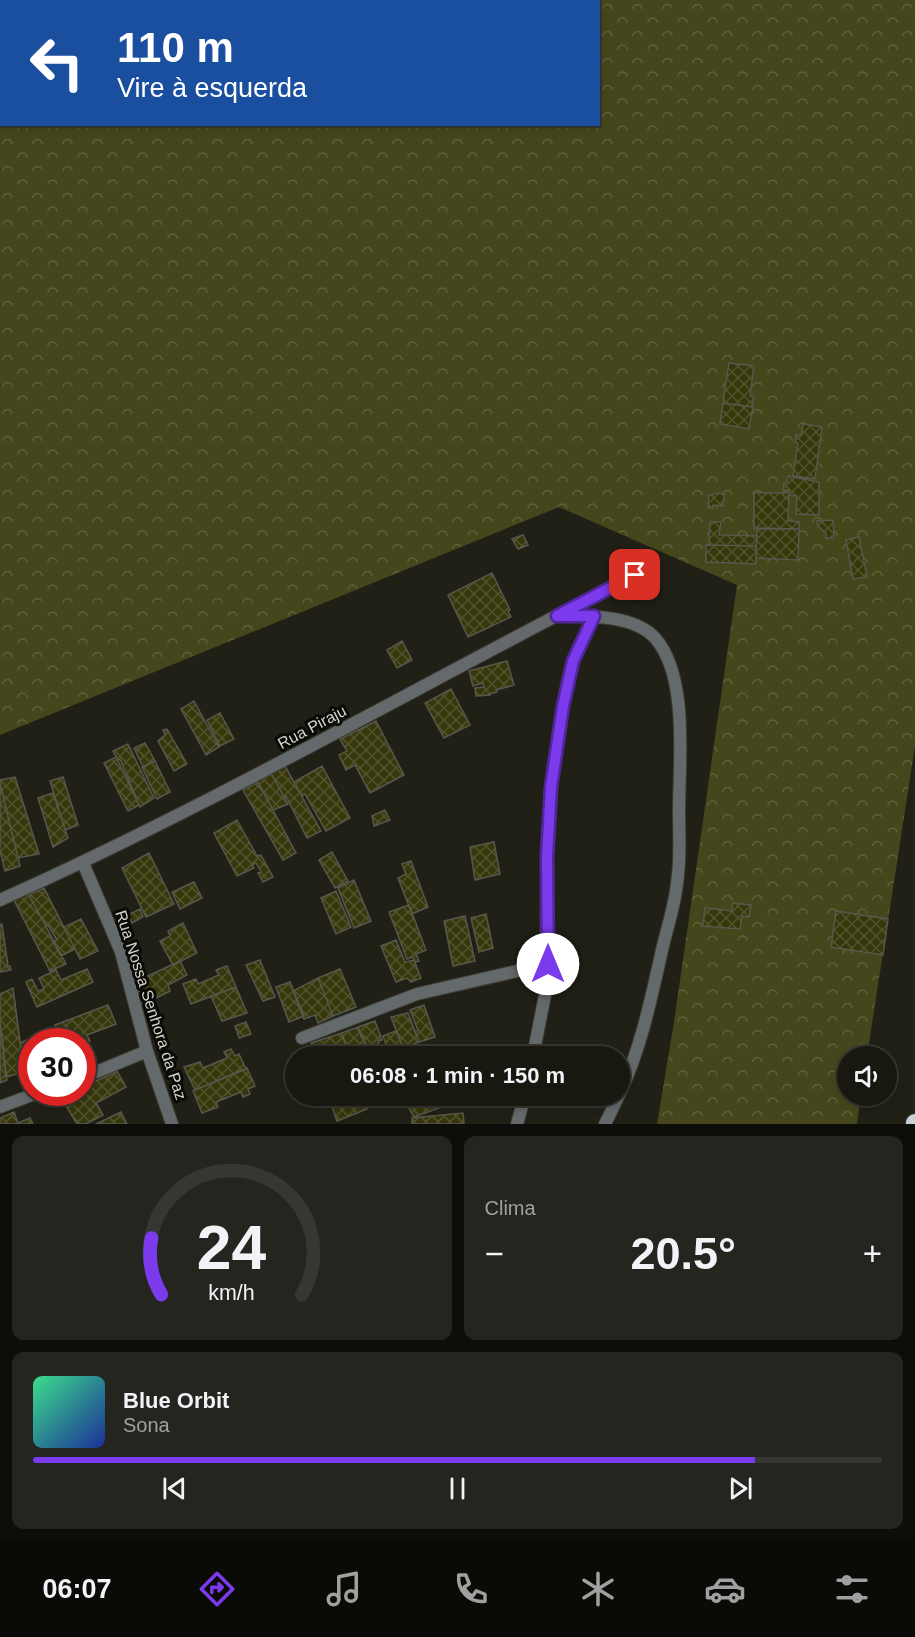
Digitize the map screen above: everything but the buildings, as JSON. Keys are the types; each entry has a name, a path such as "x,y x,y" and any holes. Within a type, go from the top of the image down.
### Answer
{"street":[{"name":"Rua Piraju","path":"0,900 83,863 280,763 635,575"},
{"path":"557,616 594,616 631,623 654,638 668,660 677,693 680,725 680,847 677,885 647,1015 630,1072"},
{"path":"536,1046 545,998 548,964 547,857 551,787 563,706 573,661 594,616"},
{"name":"Rua Nossa Senhora da Paz","path":"83,863 121,952 147,1051 172,1124"},
{"path":"302,1038 417,994 548,964"},
{"path":"96,1072 147,1051"},
{"path":"0,1107 18,1100"},
{"path":"517,1124 522,1106"},
{"path":"605,1124 613,1106"}],"green space":[{"path":"600,0 915,0 915,746 869,1046 837,1046 837,1106 859,1106 857,1124 657,1124 674,1022 737,585 559,507 0,735 0,126 600,126"}],"route":[{"path":"548,964 547,857 551,787 563,706 573,661 594,616 557,616 635,575"}]}
